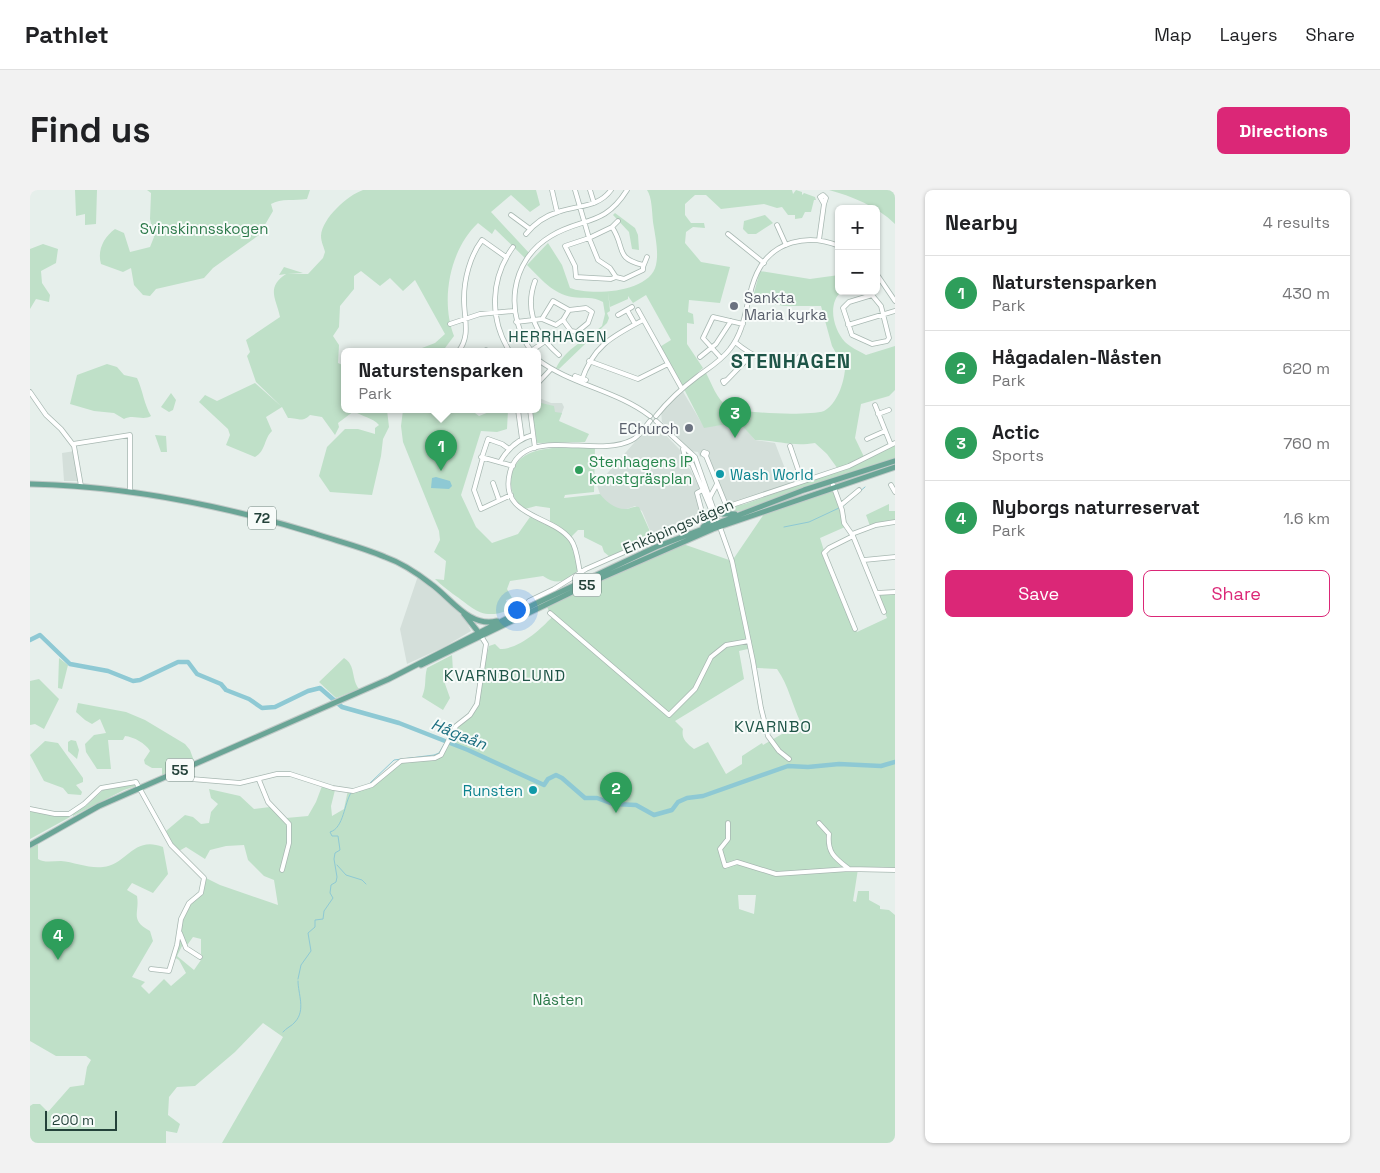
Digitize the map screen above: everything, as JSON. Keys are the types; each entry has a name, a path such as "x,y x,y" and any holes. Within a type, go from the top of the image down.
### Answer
{"main road":[{"name":"Enköpingsvägen","path":"480,634 510,617 656,547 699,530 719,524 729,524 895,462"},
{"name":"Enköpingsvägen","path":"480,634 740,514 833,484 895,467"},
{"name":"72","path":"30,484 81,486 130,491 249,514 385,556 403,565 433,585 470,616 480,634"},
{"path":"699,530 709,522 714,511 723,514 740,514"},
{"name":"72","path":"461,610 473,628 480,634"},
{"path":"470,616 488,623 510,617"},
{"path":"471,636 473,628"},
{"name":"55","path":"404,672 471,636 480,634"},
{"name":"55","path":"30,845 73,820 140,788 404,672 480,634"}],"street":[{"path":"552,190 557,212"},
{"path":"575,190 584,224 598,260 610,268 617,279 626,279 643,270 647,257"},
{"path":"590,190 594,203"},
{"path":"526,234 530,229 557,212 602,200 611,190"},
{"path":"529,348 516,322 514,311 516,282 530,254 552,235 584,224 609,212 627,190"},
{"path":"819,240 824,204"},
{"path":"511,214 530,229"},
{"path":"616,277 611,279 576,277 575,266 565,246 589,238 618,222"},
{"path":"777,225 786,245"},
{"path":"612,227 618,237 625,258 644,267"},
{"path":"728,234 764,262"},
{"path":"460,348 466,339 464,290 468,271 482,240 506,257"},
{"path":"727,543 693,459 656,421 656,416 682,389 721,358 735,342 744,324 756,274 773,252 801,240 819,240 835,245"},
{"path":"508,348 500,332 495,312 496,284 506,257 513,246"},
{"path":"880,278 895,301"},
{"path":"535,281 530,302 533,318 544,342 559,355"},
{"path":"874,295 884,314 888,331 887,341 872,344 852,335 843,310 844,304 874,295"},
{"path":"542,319 554,301 569,310 589,308 592,317 577,332 571,331 563,320"},
{"path":"618,316 632,307"},
{"path":"516,322 533,318 542,319 556,325 563,320 569,310"},
{"path":"627,310 635,324"},
{"path":"638,310 682,389"},
{"path":"450,324 495,312 514,311"},
{"path":"848,325 895,311"},
{"path":"721,358 703,338 713,317 744,324"},
{"path":"583,380 589,361 601,346 643,320"},
{"path":"700,358 711,348 731,321"},
{"path":"536,348 544,342"},
{"path":"735,342 751,354 768,362 794,364"},
{"path":"727,380 751,354"},
{"path":"541,361 551,369 583,380"},
{"path":"589,361 638,379 668,364"},
{"path":"541,379 551,369"},
{"path":"575,376 629,402 650,416 656,416"},
{"path":"30,392 46,415 73,444 81,486"},
{"path":"681,446 687,463 704,454 726,504 729,506 850,466 893,444 885,431 875,405"},
{"path":"878,414 889,410"},
{"path":"518,413 522,439"},
{"path":"530,413 535,448"},
{"path":"650,416 650,422"},
{"path":"580,573 573,543 569,537 560,529 522,510 511,495 509,480 512,466 523,453 535,448 611,445 628,442 635,438 650,422 656,421"},
{"path":"867,439 885,431"},
{"path":"73,444 130,435 130,491"},
{"path":"500,462 509,449 522,439 533,435"},
{"path":"509,449 502,444 488,440 474,492 481,509 487,504 511,495"},
{"path":"790,446 800,482"},
{"path":"483,456 512,466"},
{"path":"686,456 693,459"},
{"path":"493,483 499,500"},
{"path":"710,497 717,484"},
{"path":"833,484 841,505 844,523 853,535 884,612"},
{"path":"891,485 895,492"},
{"path":"704,488 710,497 714,511"},
{"path":"529,600 554,589 580,573 700,519 702,512 697,493 704,488"},
{"path":"841,505 859,490"},
{"path":"855,630 824,553 828,548 853,535 876,525 895,522"},
{"path":"729,524 725,530 727,543 768,736 779,751 789,759"},
{"path":"864,560 895,557"},
{"path":"876,593 895,592"},
{"path":"550,613 668,715 695,689 708,660 715,653 726,645 749,640"},
{"path":"173,774 179,778 235,783 259,780 277,774 290,774 333,788 359,790 374,784 401,761 435,758 441,755 456,726 470,715 477,704 486,644 480,634"},
{"path":"30,809 55,814 70,814 86,803 101,788 141,780"},
{"path":"259,780 268,802 288,824 288,843 282,870"},
{"path":"136,782 171,845 204,878 201,893 189,903 181,919 169,971 151,969"},
{"path":"70,814 73,820"},
{"path":"728,823 728,839 720,849 724,866 737,862 776,874 849,869 895,870"},
{"path":"819,823 829,834 828,850 833,857 849,869"},
{"path":"179,931 186,948 200,957"}],"shaded area":[{"path":"682,390 704,427 740,422 755,440 775,443 791,484 727,506 708,460 703,455 700,457 698,452 690,451 662,422 661,411"},
{"path":"541,399 551,403 562,403 564,407 560,418 537,418 537,413 541,413"},
{"path":"648,427 658,427 682,452 680,460 682,464 690,469 700,489 701,517 654,540 642,511 635,506 618,512 606,512 597,485"},
{"path":"75,451 79,481 64,481 62,453"},
{"path":"418,576 449,601 466,621 471,631 444,647 407,664 400,629"}],"green space":[{"path":"75,190 97,190 96,224 85,225 85,214 76,216"},
{"name":"Svinskinnsskogen","path":"147,190 310,190 307,199 284,200 271,204 273,211 259,235 213,268 204,278 156,289 150,296 143,295 134,285 131,268 123,272 101,264 100,259 102,244 115,229 124,233 130,252 150,247 154,237 150,219 151,193"},
{"path":"363,190 536,190 540,205 530,212 511,195 491,212 530,254 527,260 495,229 492,234 478,223 460,247 454,261 448,291 450,322 454,336 445,348 422,348 435,343 445,334 415,280 403,291 390,278 380,286 361,271 354,276 354,289 340,306 339,327 333,336 339,345 338,363 341,364 341,413 351,413 338,423 339,427 335,435 322,417 310,415 302,419 288,418 282,407 256,382 247,356 250,352 246,340 280,317 274,289 280,279 286,274 279,275 284,267 303,273 288,274 308,274 323,258 325,252 321,238 322,229 343,202"},
{"path":"647,190 792,190 793,194 796,190 802,192 802,195 804,193 815,197 816,200 814,200 811,212 805,212 802,218 795,219 795,215 788,215 782,207 777,208 764,204 721,209 706,195 695,195 685,204 685,215 691,223 704,223 705,228 693,227 686,232 685,243 701,262 730,267 720,303 689,300 688,312 693,314 694,324 687,323 687,344 703,368 683,386 658,348 671,340 646,295 633,303 628,296 628,299 610,307 608,292 610,311 607,313 609,318 607,323 559,369 556,368 565,355 602,326 605,314 603,302 592,298 572,297 559,293 547,285 527,265 548,243 562,265 570,288 591,292 605,292 632,287 643,282 656,265 657,255 651,201"},
{"path":"829,190 895,190 895,224 880,212 880,205 869,205"},
{"path":"615,213 635,228 638,235 639,250 632,249 629,232 613,215"},
{"path":"765,215 773,223 756,234 748,234 743,229 744,221"},
{"path":"43,244 58,249 56,263 41,271 42,283 50,295 49,302 36,299 30,309 30,249"},
{"path":"760,271 810,279 835,276 835,295 838,295 834,302 833,316 837,330 845,342 866,355 895,346 895,390 889,396 861,404 855,438 865,459 838,469 827,454 815,443 791,444 755,440 739,422 704,428 684,389 706,373 723,403 734,409 746,411 816,413 824,411 833,403 841,387 845,369 832,346 821,306 784,306 752,300"},
{"path":"107,364 117,367 124,375 137,378 151,416 124,419 114,413 94,411 70,404 77,375"},
{"path":"255,383 282,407 266,417 272,431 263,448 255,457 226,445 230,435 228,429 199,402 205,395 217,401"},
{"path":"171,393 176,400 173,410 169,412 161,407"},
{"path":"541,403 554,406 555,412 562,413 559,421 589,434 585,442 537,443 532,413 541,413"},
{"path":"357,413 387,413 389,427 383,439 372,495 330,492 319,476 327,447 345,429 358,429 375,434 375,428 379,425 373,420"},
{"path":"403,413 475,413 479,416 486,413 508,413 507,429 497,432 481,431 461,495 476,527 492,543 518,534 530,517 546,525 550,523 550,508 536,506 525,509 519,504 512,492 513,470 520,460 529,453 570,447 595,448 594,492 565,495 564,498 600,494 608,503 615,507 627,509 639,507 653,538 610,557 604,552 602,546 584,537 584,530 578,530 572,536 578,571 561,581 553,581 543,576 510,581 507,589 512,598 506,600 509,610 491,614 478,611 435,579 444,580 446,561 434,552 440,540 439,531 403,442 401,426"},
{"path":"155,435 166,436 167,452 161,452"},
{"path":"895,445 895,459 740,511 723,513 726,508 745,504 858,464"},
{"name":"Nåsten","path":"834,488 839,500 845,500 842,504 845,527 820,538 831,573 857,632 887,618 877,593 895,592 895,870 858,869 853,901 856,902 858,891 869,891 869,900 880,906 880,909 889,910 895,915 895,1143 222,1143 283,1037 263,1023 235,1052 195,1086 177,1087 169,1097 168,1115 180,1124 177,1133 166,1131 166,1143 30,1143 30,1106 40,1104 48,1112 70,1087 84,1085 87,1067 91,1060 86,1056 56,1056 30,1041 30,848 38,844 38,859 43,861 61,861 103,867 111,865 144,845 153,844 163,847 168,874 153,893 132,883 127,890 137,896 137,920 150,931 153,941 132,977 145,982 141,986 149,994 164,979 171,986 186,973 179,960 174,957 182,913 200,892 206,878 220,885 278,905 274,880 264,876 248,860 244,845 226,846 210,850 205,859 186,847 179,851 170,841 166,831 185,815 193,817 201,824 209,823 211,812 218,804 211,798 209,789 240,796 254,809 270,807 286,818 308,816 322,786 335,790 331,806 332,816 344,809 348,790 369,786 397,763 441,754 447,738 455,726 474,708 489,646 495,644 500,649 522,642 552,617 547,607 549,605 683,544 732,561 766,511","holes":["752,648 757,668 777,669 785,682 801,723 763,745 762,743 742,756 742,764 726,774 708,742 694,749 685,740 683,729 675,721 744,679 739,651","738,895 756,895 754,914 739,909","193,937 201,939 201,954 203,957 194,970 177,956 183,944 188,944"]},
{"path":"889,504 889,511 895,511 895,522 870,526 866,515"},
{"path":"452,655 453,671 444,681 450,698 443,710 422,697 427,668"},
{"path":"59,658 68,665 62,689 58,688"},
{"path":"344,658 352,668 359,689 336,698 319,682"},
{"path":"39,679 59,699 44,729 35,724 30,725 30,681"},
{"path":"78,703 126,712 145,720 185,744 190,750 194,761 162,775 162,768 152,768 145,764 144,760 150,751 148,748 139,741 125,736 123,740 108,740 111,769 97,769 86,752 85,744 94,735 106,733 100,719 92,724 76,712"},
{"path":"71,740 76,741 79,750 77,759 68,751 68,742"},
{"path":"45,741 58,743 83,778 83,782 76,785 82,792 81,795 68,794 63,788 44,781 30,755"},
{"path":"135,784 136,786 124,790 73,816 72,813 86,806 103,790"},
{"path":"30,811 67,815 70,817 30,839"}],"water":[{"path":"436,477 450,481 452,486 449,489 431,488 432,478"}],"waterway":[{"path":"843,506 865,487"},
{"path":"784,527 809,522 839,508"},
{"name":"Hågaån","path":"30,640 40,635 70,664 108,671 133,681 140,680 178,662 188,662 197,674 221,684 226,690 249,699 262,708 275,707 308,691 320,688 342,707 399,723 468,750 544,785 548,779 556,775 585,798 597,798 613,804 636,805 654,815 672,810 678,802 687,798 703,796 788,766 808,767 839,764 881,766 895,762"},
{"path":"369,784 394,760 434,755 439,753 446,741"},
{"path":"355,792 360,791"},
{"path":"298,979 301,965 311,951 308,933 315,927 315,920 323,919 324,911 333,898 330,893 331,885 336,882 337,877 334,859 335,853 340,850 338,836 332,836 330,832 335,830 341,821 351,793"},
{"path":"337,865 346,875 362,880 366,884"},
{"path":"283,1032 295,1022 300,1012 301,1002 298,981"}],"place":[{"name":"Sankta Maria kyrka","path":"734,306"},
{"name":"EChurch","path":"689,428"},
{"name":"Actic","path":"735,438"},
{"name":"Stenhagens IP konstgräsplan","path":"579,470"},
{"name":"Naturstensparken","path":"441,471"},
{"name":"Wash World","path":"720,474"},
{"name":"Runsten","path":"533,790"},
{"name":"Hågadalen-Nåsten","path":"616,813"},
{"name":"Nyborgs naturreservat","path":"58,960"}],"district":[{"name":"HERRHAGEN","path":"558,336"},
{"name":"STENHAGEN","path":"791,361"},
{"name":"KVARNBOLUND","path":"505,675"},
{"name":"KVARNBO","path":"773,726"}]}
